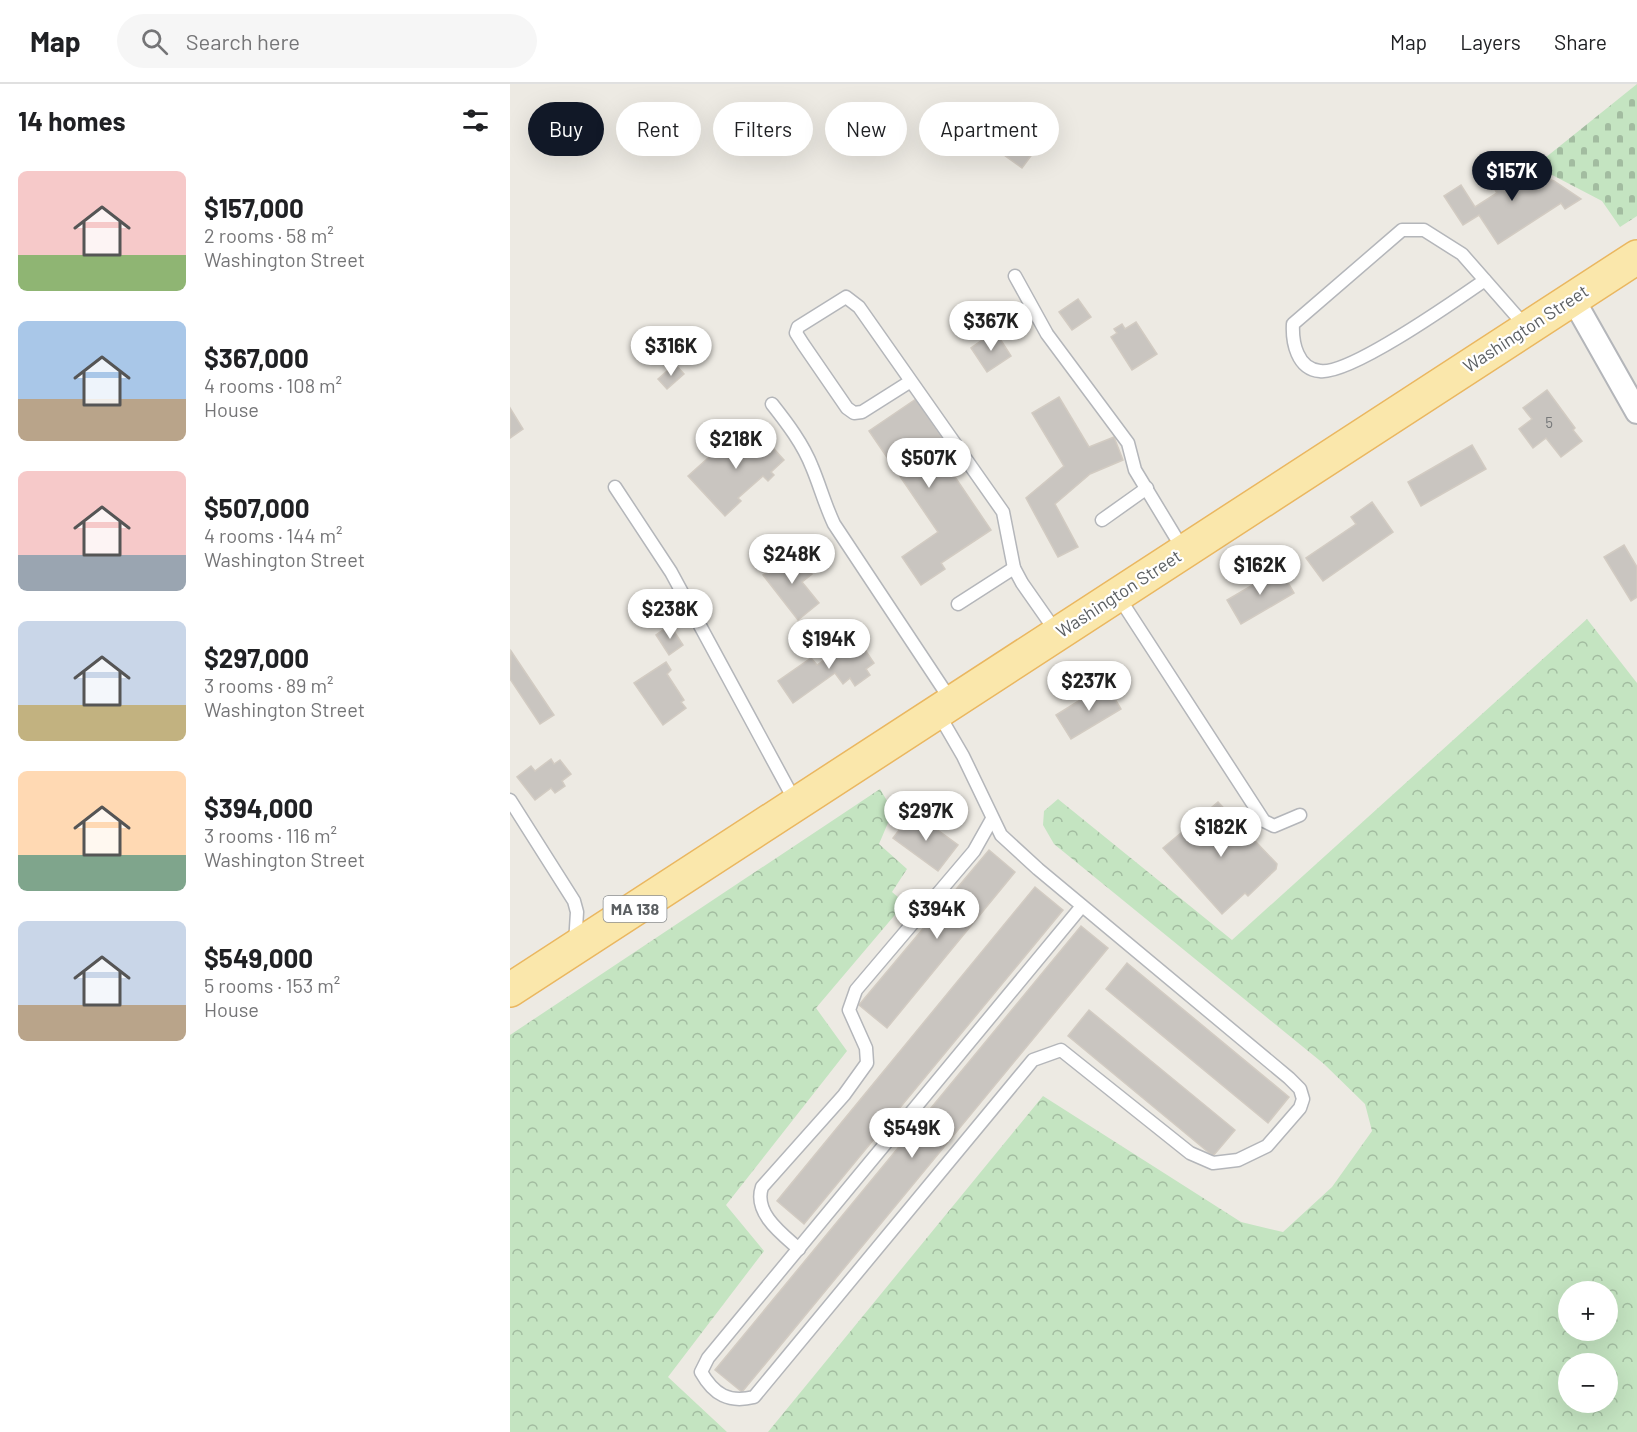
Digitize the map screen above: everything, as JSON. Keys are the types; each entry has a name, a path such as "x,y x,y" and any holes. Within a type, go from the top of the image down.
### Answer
{"main road":[{"name":"Washington Street","path":"510,990 1637,257"}],"street":[{"path":"1573,299 1637,412"}],"lane":[{"path":"1485,280 1407,332 1333,371 1318,371 1308,367 1298,355 1292,341 1293,324 1402,230 1424,230 1462,254 1485,280 1528,329"},
{"path":"1015,276 1047,334 1128,443 1136,470 1185,552"},
{"path":"911,381 862,412 854,413 847,408 803,344 796,333 798,327 846,297 859,307 911,381 1003,512 1014,568 1058,634"},
{"path":"772,404 791,427 812,465 824,503 834,524 945,707 963,756 1001,835 1082,906 1289,1078 1300,1089 1303,1099 1300,1108 1267,1146 1238,1160 1213,1164 1190,1153 1061,1050 1033,1060 754,1396 738,1401 723,1397 708,1384 702,1372 708,1358 1082,906"},
{"path":"615,487 671,572 796,804"},
{"path":"1102,520 1147,488"},
{"path":"958,604 1014,568"},
{"path":"1117,596 1264,821 1274,826 1300,815"},
{"path":"510,800 574,901 577,912 574,948"},
{"path":"799,1249 774,1226 763,1210 760,1195 762,1187 844,1095 867,1063 866,1048 849,1010 856,990 974,851 992,819"}],"green space":[{"path":"1637,84 1637,216 1620,227 1602,201 1535,166"},
{"path":"1587,619 1637,683 1637,1432 768,1432 1043,1096 1241,1222 1283,1232 1332,1187 1372,1131 1365,1104 1324,1064 1054,844 1043,825 1044,811 1058,799 1232,940"},
{"path":"880,789 893,811 879,844 907,869 892,892 905,903 816,1008 847,1051 726,1205 764,1251 668,1377 727,1432 510,1432 510,1035"}],"building":[{"path":"1005,156 1031,156 1022,168"},
{"path":"1509,164 1554,181 1581,199 1565,209 1561,203 1498,244 1479,215 1463,225 1444,196 1461,185 1475,207 1497,193 1488,178"},
{"path":"1078,299 1091,317 1072,330 1059,312"},
{"path":"1136,322 1157,354 1132,370 1111,337 1117,333 1114,329 1122,324 1125,329"},
{"path":"995,331 1011,356 987,372 971,348"},
{"path":"675,364 684,374 667,389 658,379"},
{"path":"1547,390 1582,441 1561,457 1546,438 1533,448 1519,429 1532,419 1523,408"},
{"path":"1059,397 1089,447 1114,437 1123,460 1090,474 1055,504 1078,547 1058,557 1026,498 1064,466 1032,413"},
{"path":"916,399 947,445 938,452 991,530 941,563 945,569 921,585 902,557 938,532 869,431"},
{"path":"510,408 523,429 510,438"},
{"path":"756,429 784,460 771,472 774,475 768,481 763,476 738,498 741,501 725,516 688,476 737,432 744,440"},
{"path":"1472,445 1486,469 1421,506 1408,482"},
{"path":"1372,502 1393,532 1323,581 1306,558 1356,524 1351,517"},
{"path":"1624,545 1637,567 1637,597 1631,601 1604,557"},
{"path":"795,551 812,574 802,582 819,603 798,620 763,575"},
{"path":"1280,569 1294,593 1241,624 1227,600"},
{"path":"670,625 683,645 669,655 656,635"},
{"path":"857,638 874,663 866,669 870,675 855,686 850,678 843,684 835,673 793,703 778,681 811,658 817,665 827,658 823,652 830,647 834,653"},
{"path":"511,651 554,715 540,724 510,679"},
{"path":"666,662 671,670 667,674 684,700 681,702 686,708 663,725 634,683"},
{"path":"1106,684 1121,709 1071,739 1056,715"},
{"path":"551,759 554,764 560,760 571,774 562,781 565,786 555,793 551,788 535,800 517,777 531,766 535,771"},
{"path":"1218,802 1277,864 1276,869 1248,896 1245,893 1222,914 1163,848"},
{"path":"913,812 958,845 938,871 893,838"},
{"path":"989,850 1015,872 887,1028 859,1005"},
{"path":"1035,887 1063,910 804,1224 777,1201"},
{"path":"1081,926 1108,948 742,1392 715,1370"},
{"path":"1127,963 1289,1097 1268,1123 1106,989"},
{"path":"1089,1010 1235,1130 1213,1156 1068,1036"}]}
